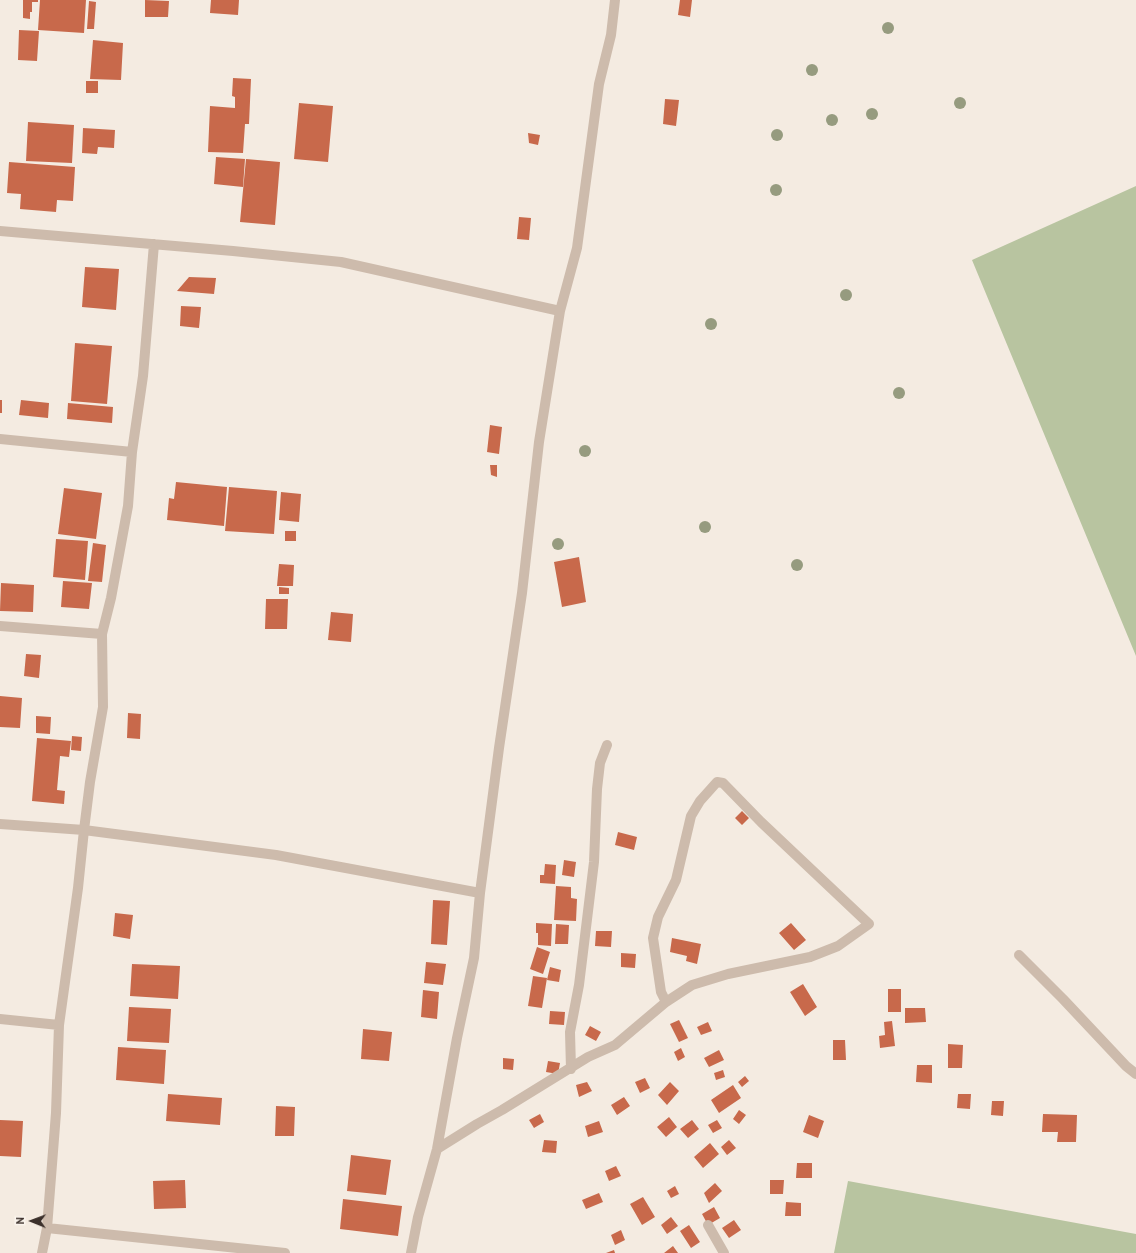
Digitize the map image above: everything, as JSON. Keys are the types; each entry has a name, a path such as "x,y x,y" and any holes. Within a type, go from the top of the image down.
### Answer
{"street":[{"path":"411,1253 418,1217 438,1149 457,1038 474,958 480,893 499,748 522,593 539,442 560,312 577,248 599,84 611,35 615,0"},
{"path":"0,231 341,262 560,312"},
{"path":"42,1253 47,1228 56,1113 59,1025 78,888 90,782 103,707 102,634 128,506 132,452 143,376 154,244"},
{"path":"0,439 132,452"},
{"path":"0,626 102,634"},
{"path":"571,1069 570,1032 579,985 594,862 600,763 607,745"},
{"path":"438,1149 477,1124 571,1069 588,1057 615,1044 666,1002 692,985 728,974 810,957 838,946 869,924 761,822 723,783 717,782 700,801 690,816 676,880 658,917 653,938 661,992 666,1002"},
{"path":"0,824 84,830 276,855 480,893"},
{"path":"1019,955 1126,1066 1136,1074"},
{"path":"0,1020 59,1025"},
{"path":"708,1225 724,1253"},
{"path":"47,1228 285,1253"}],"green space":[{"path":"1136,186 1136,656 972,260"},
{"path":"848,1181 1136,1234 1136,1253 834,1253"}],"building":[{"path":"23,0 38,0 38,2 32,2 30,19 23,18"},
{"path":"40,0 86,0 84,33 38,30"},
{"path":"145,0 169,1 168,17 145,17"},
{"path":"211,0 239,0 238,15 210,13"},
{"path":"680,0 692,0 690,17 678,15"},
{"path":"89,1 96,2 94,29 87,29"},
{"path":"19,30 39,31 37,61 18,60"},
{"path":"93,40 123,43 121,80 90,79"},
{"path":"233,78 251,79 249,124 245,124 243,153 208,152 210,106 235,108 235,97 232,96"},
{"path":"86,81 98,81 98,93 86,93"},
{"path":"665,99 679,100 676,126 663,124"},
{"path":"299,103 333,106 328,162 294,159"},
{"path":"28,122 74,125 72,163 26,161"},
{"path":"83,128 115,130 114,148 98,147 97,154 82,153"},
{"path":"528,133 540,135 538,145 529,143"},
{"path":"216,157 245,159 243,187 214,184"},
{"path":"246,159 280,162 275,225 240,222"},
{"path":"9,162 75,167 73,201 57,200 56,212 20,209 21,194 7,193"},
{"path":"519,217 531,218 529,240 517,239"},
{"path":"85,267 119,269 116,310 82,307"},
{"path":"189,277 216,278 214,294 177,291"},
{"path":"181,306 201,307 199,328 180,326"},
{"path":"75,343 112,346 107,404 71,401"},
{"path":"0,400 2,400 2,413 0,413"},
{"path":"21,400 49,403 48,418 19,415"},
{"path":"68,403 113,407 112,423 67,419"},
{"path":"490,425 502,427 499,454 487,452"},
{"path":"490,465 497,465 497,477 491,475"},
{"path":"176,482 227,487 224,526 167,520 169,498 174,499"},
{"path":"229,487 277,491 274,534 225,531"},
{"path":"64,488 102,493 96,539 58,534"},
{"path":"281,492 301,494 299,522 279,520"},
{"path":"285,531 296,531 296,541 285,541"},
{"path":"56,539 88,541 85,580 53,577"},
{"path":"93,543 106,545 102,582 88,581"},
{"path":"579,557 586,602 562,607 554,562"},
{"path":"279,564 294,565 293,586 277,586"},
{"path":"63,581 92,583 89,609 61,607"},
{"path":"1,583 34,585 33,612 0,611"},
{"path":"279,587 289,588 289,594 279,594"},
{"path":"266,599 288,599 287,629 265,629"},
{"path":"331,612 353,614 351,642 328,640"},
{"path":"26,654 41,655 39,678 24,676"},
{"path":"0,696 22,698 20,728 0,727"},
{"path":"128,713 141,714 140,739 127,738"},
{"path":"36,716 51,717 50,734 36,733"},
{"path":"72,736 82,737 81,751 71,750"},
{"path":"37,738 71,741 69,757 60,756 57,790 65,791 64,804 32,801"},
{"path":"742,811 749,818 742,825 735,818"},
{"path":"618,832 637,837 634,850 615,845"},
{"path":"564,860 576,862 574,877 562,875"},
{"path":"545,864 556,865 555,884 540,883 540,875 544,875"},
{"path":"556,886 571,887 571,898 577,899 576,921 554,920"},
{"path":"433,900 450,901 447,945 431,944"},
{"path":"115,913 133,915 130,939 113,936"},
{"path":"536,923 552,924 551,946 538,945"},
{"path":"791,923 806,940 794,950 779,933"},
{"path":"556,924 569,925 568,944 555,944"},
{"path":"596,931 612,931 611,947 595,946"},
{"path":"672,938 701,944 697,964 686,961 687,956 670,952"},
{"path":"537,947 550,952 543,974 530,969"},
{"path":"621,953 636,954 635,968 621,967"},
{"path":"426,962 446,964 443,985 424,983"},
{"path":"132,964 180,966 178,999 130,996"},
{"path":"550,967 561,970 559,982 547,980"},
{"path":"533,976 547,978 542,1008 528,1006"},
{"path":"803,984 817,1007 805,1016 790,992"},
{"path":"888,989 901,989 901,1012 888,1012"},
{"path":"423,990 439,992 437,1019 421,1017"},
{"path":"129,1007 171,1009 169,1043 127,1041"},
{"path":"905,1008 925,1008 926,1022 905,1023"},
{"path":"550,1011 565,1012 564,1025 549,1024"},
{"path":"679,1020 688,1038 679,1042 670,1024"},
{"path":"892,1021 895,1046 880,1048 879,1036 885,1035 884,1022"},
{"path":"708,1022 712,1031 701,1035 697,1027"},
{"path":"590,1026 601,1032 596,1041 585,1035"},
{"path":"363,1029 392,1032 389,1061 361,1059"},
{"path":"833,1040 845,1040 846,1060 833,1060"},
{"path":"948,1044 963,1045 962,1068 948,1068"},
{"path":"118,1047 166,1050 164,1084 116,1080"},
{"path":"681,1048 685,1057 678,1061 674,1052"},
{"path":"719,1050 724,1060 709,1067 704,1058"},
{"path":"503,1058 514,1059 513,1070 503,1069"},
{"path":"548,1061 560,1063 558,1074 546,1072"},
{"path":"917,1065 932,1065 932,1083 916,1082"},
{"path":"723,1070 725,1077 716,1080 714,1073"},
{"path":"745,1076 749,1081 742,1087 738,1082"},
{"path":"645,1078 650,1088 640,1093 635,1082"},
{"path":"587,1082 592,1091 579,1097 576,1085"},
{"path":"670,1082 679,1091 667,1105 658,1095"},
{"path":"733,1085 741,1098 719,1113 711,1100"},
{"path":"168,1094 222,1098 220,1125 166,1121"},
{"path":"958,1094 971,1094 970,1109 957,1108"},
{"path":"624,1097 630,1106 617,1115 611,1105"},
{"path":"992,1101 1004,1101 1003,1116 991,1115"},
{"path":"276,1106 295,1107 294,1136 275,1136"},
{"path":"739,1110 746,1115 739,1124 733,1119"},
{"path":"540,1114 544,1122 534,1128 529,1120"},
{"path":"1043,1114 1077,1115 1076,1142 1057,1142 1058,1132 1042,1132"},
{"path":"809,1115 824,1121 818,1138 803,1132"},
{"path":"669,1117 677,1127 666,1137 657,1127"},
{"path":"0,1120 23,1121 21,1157 0,1156"},
{"path":"692,1120 699,1129 688,1138 680,1129"},
{"path":"717,1120 722,1128 713,1133 708,1125"},
{"path":"599,1121 603,1132 588,1137 585,1126"},
{"path":"544,1140 557,1141 556,1153 542,1152"},
{"path":"729,1140 736,1148 727,1155 721,1147"},
{"path":"710,1143 719,1154 703,1168 694,1157"},
{"path":"351,1155 391,1160 386,1195 347,1191"},
{"path":"797,1163 812,1163 812,1178 796,1178"},
{"path":"616,1166 621,1176 609,1181 605,1171"},
{"path":"185,1180 186,1208 154,1209 153,1181"},
{"path":"770,1180 784,1180 783,1194 770,1194"},
{"path":"715,1183 722,1191 709,1203 704,1193"},
{"path":"675,1186 679,1194 671,1198 667,1191"},
{"path":"599,1193 603,1202 586,1209 582,1200"},
{"path":"643,1197 655,1217 642,1225 630,1204"},
{"path":"343,1199 402,1206 398,1236 340,1229"},
{"path":"786,1202 801,1203 801,1216 785,1216"},
{"path":"714,1207 720,1218 708,1225 702,1214"},
{"path":"671,1217 678,1226 667,1234 661,1225"},
{"path":"734,1220 741,1230 729,1238 722,1228"},
{"path":"689,1225 700,1242 691,1248 680,1231"},
{"path":"621,1230 625,1240 615,1245 611,1235"},
{"path":"673,1246 678,1253 664,1253"},
{"path":"614,1250 615,1253 606,1253"}]}
